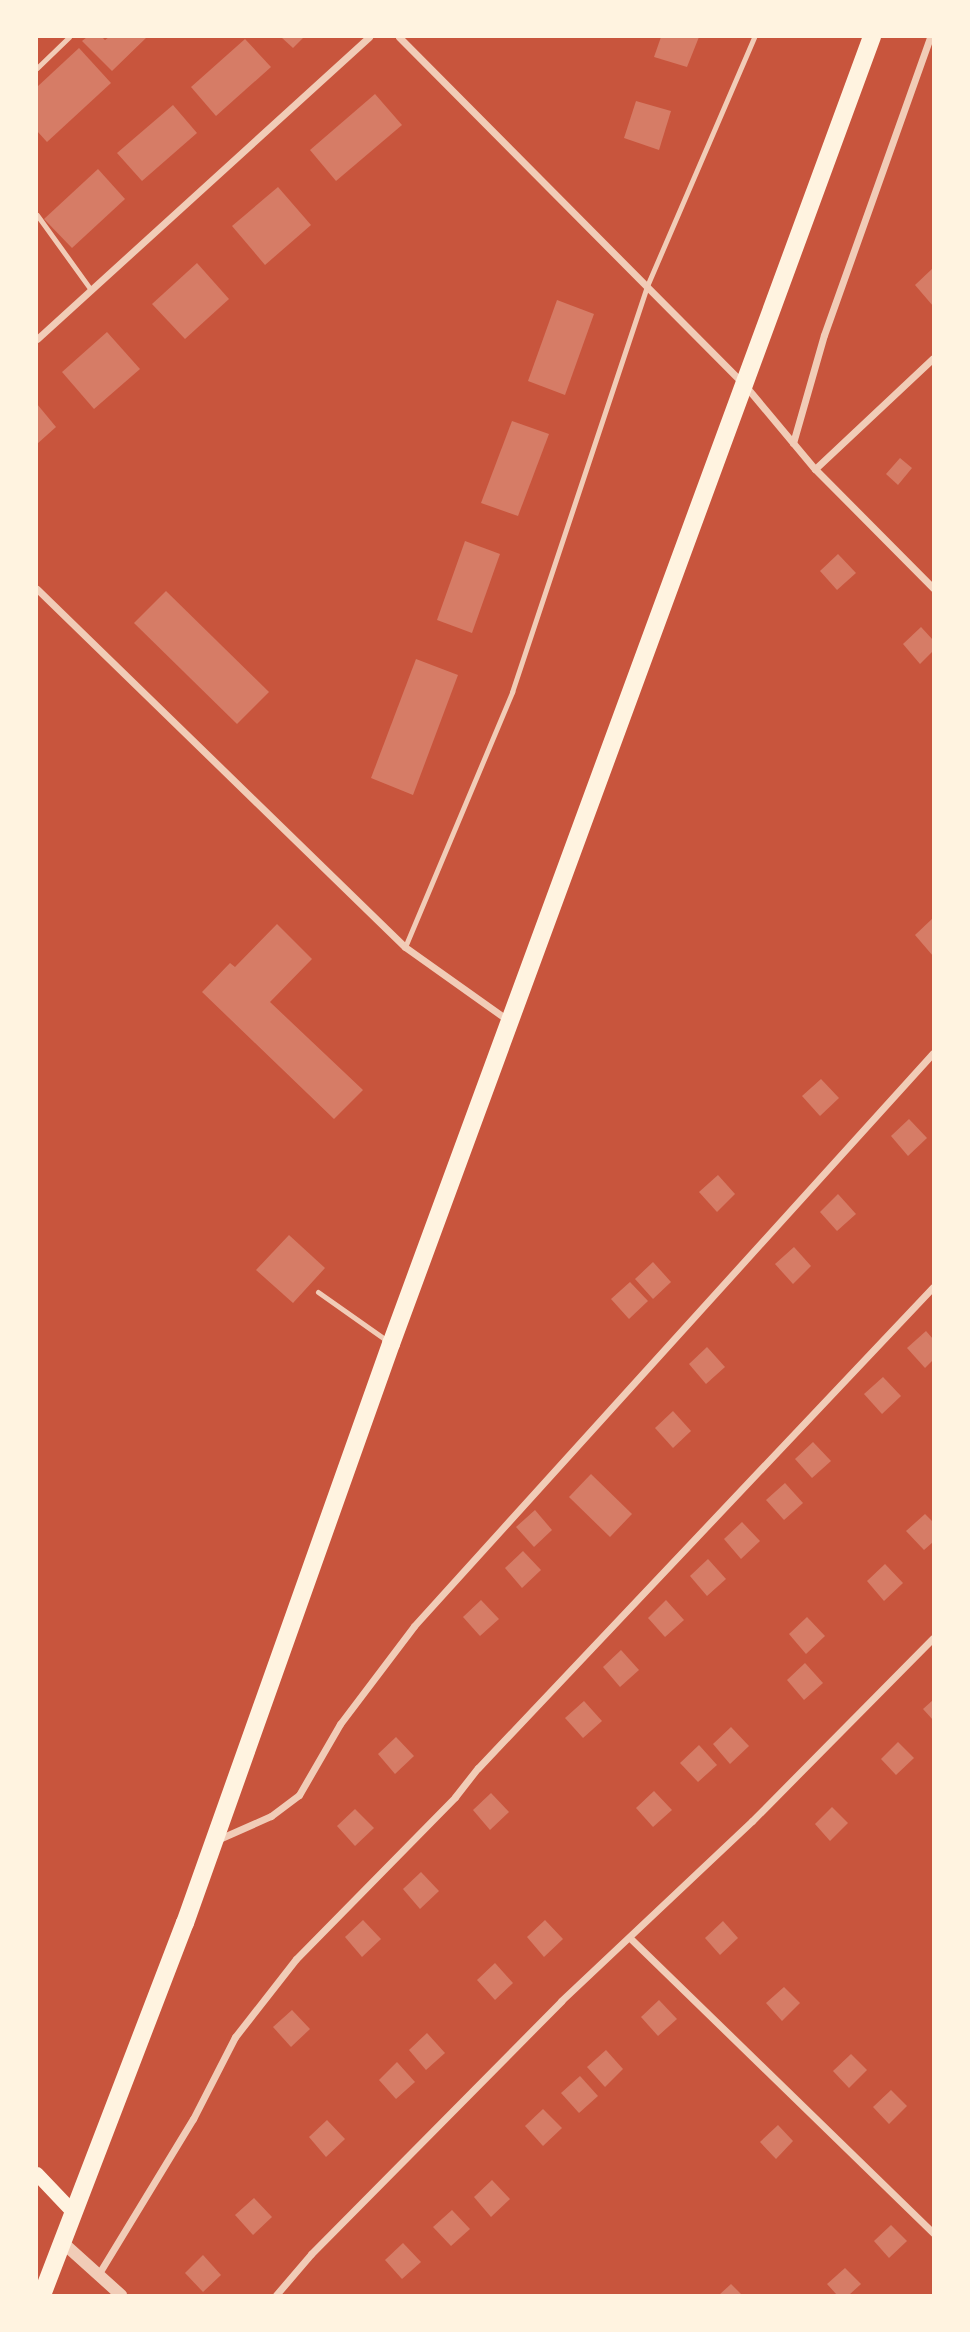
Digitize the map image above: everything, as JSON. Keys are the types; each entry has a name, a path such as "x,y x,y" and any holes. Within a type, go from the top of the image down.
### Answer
{"highway":[{"path":"41,2295 214,1841 391,1344 872,37"}],"main road":[{"path":"37,2174 74,2213"}],"street":[{"path":"37,339 369,37"},
{"path":"399,37 743,383 815,470 933,588"},
{"path":"793,443 824,335 930,37"},
{"path":"815,470 933,358"},
{"path":"37,589 405,947 509,1022"},
{"path":"214,1841 271,1816 299,1795 340,1724 414,1626 933,1053"},
{"path":"98,2275 193,2119 235,2038 296,1959 455,1797 478,1768 933,1287"},
{"path":"276,2295 311,2254 494,2069 752,1821 933,1638"},
{"path":"630,1938 933,2233"},
{"path":"61,2241 121,2295"}],"lane":[{"path":"37,68 69,37"},
{"path":"405,947 512,692 648,286 754,37"},
{"path":"37,215 91,290"},
{"path":"318,1292 391,1344"}],"building":[{"path":"87,37 102,37 105,40 109,37 147,37 112,71 82,41"},
{"path":"281,37 304,37 293,48"},
{"path":"661,37 699,37 687,67 654,57"},
{"path":"245,39 271,67 216,116 191,87"},
{"path":"79,48 111,83 47,142 37,131 37,87"},
{"path":"375,94 402,125 336,181 310,150"},
{"path":"636,101 671,111 659,150 624,138"},
{"path":"173,105 197,133 142,181 117,153"},
{"path":"98,169 125,199 72,248 44,219"},
{"path":"278,187 311,225 265,265 232,226"},
{"path":"197,263 229,299 185,339 152,304"},
{"path":"933,268 933,306 915,285"},
{"path":"557,300 594,314 565,395 528,381"},
{"path":"107,332 140,369 94,409 62,372"},
{"path":"37,404 56,427 37,444"},
{"path":"512,421 549,434 518,516 481,503"},
{"path":"900,458 912,468 898,485 886,474"},
{"path":"465,541 500,554 472,633 437,620"},
{"path":"838,554 856,573 837,590 820,571"},
{"path":"166,591 269,692 237,724 134,623"},
{"path":"921,627 933,640 933,651 920,664 903,644"},
{"path":"416,659 458,675 413,795 371,778"},
{"path":"933,918 933,956 915,935"},
{"path":"277,924 312,959 270,1002 363,1090 334,1119 202,992 230,963 235,967"},
{"path":"821,1079 839,1098 820,1116 802,1096"},
{"path":"909,1119 927,1138 908,1156 891,1136"},
{"path":"718,1175 735,1194 717,1212 699,1192"},
{"path":"838,1194 856,1214 837,1231 820,1212"},
{"path":"289,1235 325,1268 293,1303 256,1270"},
{"path":"794,1247 811,1266 793,1284 775,1264"},
{"path":"653,1262 671,1282 653,1299 635,1279"},
{"path":"630,1282 648,1301 629,1319 611,1299"},
{"path":"926,1331 933,1339 933,1360 925,1368 907,1348"},
{"path":"707,1347 725,1367 706,1384 689,1364"},
{"path":"883,1377 901,1396 882,1414 864,1394"},
{"path":"673,1411 691,1431 673,1448 655,1428"},
{"path":"813,1442 831,1461 812,1478 795,1459"},
{"path":"591,1474 632,1514 610,1537 569,1497"},
{"path":"785,1483 803,1503 784,1520 766,1500"},
{"path":"535,1510 552,1530 534,1547 516,1527"},
{"path":"925,1514 933,1522 933,1542 924,1550 906,1531"},
{"path":"742,1522 760,1541 741,1559 724,1539"},
{"path":"523,1551 541,1570 522,1588 505,1568"},
{"path":"708,1559 726,1579 707,1596 690,1576"},
{"path":"885,1564 903,1583 884,1601 867,1581"},
{"path":"481,1600 499,1619 480,1636 463,1617"},
{"path":"666,1600 684,1620 665,1637 648,1618"},
{"path":"807,1617 825,1636 806,1654 789,1634"},
{"path":"621,1650 639,1670 620,1687 603,1667"},
{"path":"805,1663 823,1683 804,1700 787,1680"},
{"path":"933,1700 933,1720 923,1709"},
{"path":"584,1701 602,1721 583,1738 565,1718"},
{"path":"731,1727 749,1746 730,1764 713,1744"},
{"path":"396,1737 414,1756 395,1774 378,1754"},
{"path":"898,1742 914,1758 896,1775 881,1759"},
{"path":"699,1745 717,1765 698,1782 680,1763"},
{"path":"654,1791 672,1810 653,1827 636,1808"},
{"path":"491,1793 509,1812 490,1830 473,1810"},
{"path":"832,1807 848,1823 830,1841 815,1824"},
{"path":"355,1809 374,1828 355,1846 337,1826"},
{"path":"421,1872 439,1891 420,1909 403,1889"},
{"path":"363,1920 381,1939 362,1957 345,1937"},
{"path":"545,1920 563,1939 544,1957 527,1937"},
{"path":"723,1921 738,1938 720,1955 705,1938"},
{"path":"495,1963 513,1983 495,2000 477,1980"},
{"path":"784,1987 800,2003 782,2021 766,2003"},
{"path":"659,2000 677,2019 658,2036 641,2017"},
{"path":"292,2010 310,2029 291,2047 273,2027"},
{"path":"427,2033 445,2053 426,2070 409,2050"},
{"path":"606,2050 623,2069 605,2087 587,2067"},
{"path":"851,2054 867,2070 849,2088 833,2071"},
{"path":"397,2062 415,2082 396,2099 379,2080"},
{"path":"580,2076 598,2096 579,2113 561,2093"},
{"path":"891,2090 907,2106 889,2124 873,2107"},
{"path":"543,2109 562,2128 543,2146 525,2126"},
{"path":"327,2120 345,2139 326,2157 309,2137"},
{"path":"778,2125 793,2141 776,2159 760,2142"},
{"path":"492,2180 510,2199 491,2217 474,2197"},
{"path":"254,2198 272,2217 253,2235 235,2215"},
{"path":"452,2210 470,2229 451,2246 433,2227"},
{"path":"891,2225 907,2241 889,2258 874,2241"},
{"path":"403,2243 421,2262 402,2279 385,2260"},
{"path":"203,2255 221,2275 203,2292 185,2273"},
{"path":"845,2268 861,2284 849,2295 837,2295 827,2284"},
{"path":"731,2284 742,2295 719,2295"}]}
